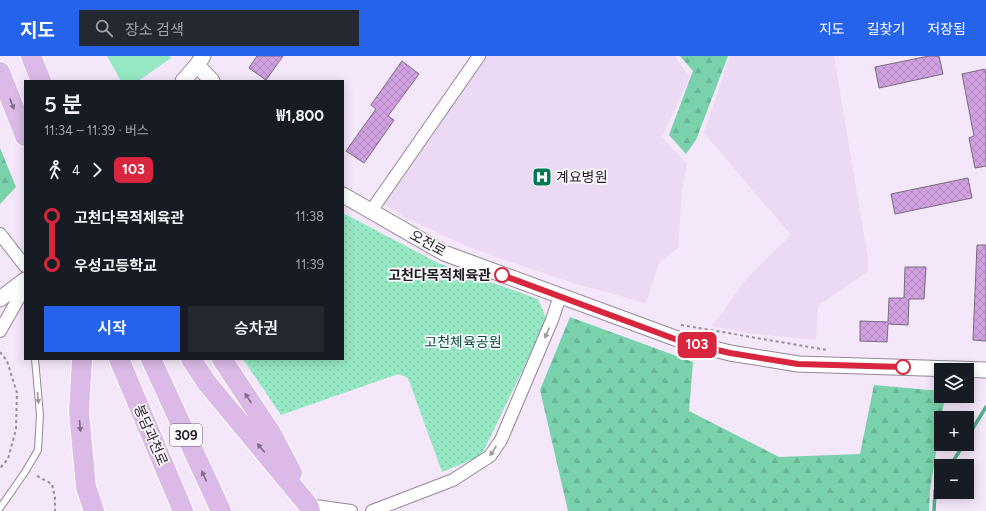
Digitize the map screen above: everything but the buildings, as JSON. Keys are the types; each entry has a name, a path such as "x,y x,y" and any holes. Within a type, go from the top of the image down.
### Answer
{"highway":[{"path":"31,56 41,80"},
{"path":"0,72 24,133"},
{"path":"82,360 79,412 89,501"},
{"name":"봉담과천로","path":"119,360 183,511"},
{"name":"309","path":"151,360 221,511"},
{"path":"192,360 207,383 309,508"},
{"path":"223,360 271,433 309,508"}],"street":[{"path":"371,211 479,56"},
{"path":"184,80 197,59 211,80"},
{"name":"오전로","path":"344,196 444,254 683,342 730,353 798,364 986,370"},
{"path":"0,234 24,265"},
{"path":"0,299 24,281"},
{"path":"0,332 24,289"},
{"path":"372,511 453,480 490,456 501,440 552,320 560,296"},
{"path":"309,508 351,511"}],"lane":[{"path":"0,508 38,450 40,415 35,360"}],"path":[{"path":"676,324 826,350 834,350"},
{"path":"0,352 7,361 17,393 16,429 8,459 0,468"},
{"path":"37,476 52,484 55,498 55,511"}],"shaded area":[{"name":"계요병원","path":"484,56 674,56 690,77 662,137 687,164 682,190 678,248 659,263 646,303 576,284 468,247 404,217 382,203"},
{"path":"730,56 834,56 868,259 868,271 818,306 816,340 747,333 712,326 748,277 791,235 704,133"}],"green space":[{"path":"107,56 170,56 171,58 139,80 120,80"},
{"path":"680,56 728,56 696,140 686,154 669,135 693,71"},
{"path":"0,148 16,187 0,204"},
{"name":"고천체육공원","path":"344,214 438,263 538,299 547,320 481,456 442,472 408,378 398,374 281,415 244,360 344,360"},
{"path":"570,317 693,362 689,411 779,457 860,454 874,385 934,390 934,403 944,403 943,411 934,411 934,451 936,451 930,490 929,511 568,511 540,390"}],"waterway":[{"path":"974,427 986,407"},
{"path":"954,459 960,451"},
{"path":"934,511 935,499"}],"bus line":[{"name":"103","path":"502,275 683,342 730,353 798,364 903,367"}],"place":[{"name":"계요병원","path":"542,177"},
{"name":"고천다목적체육관","path":"502,275"}]}
